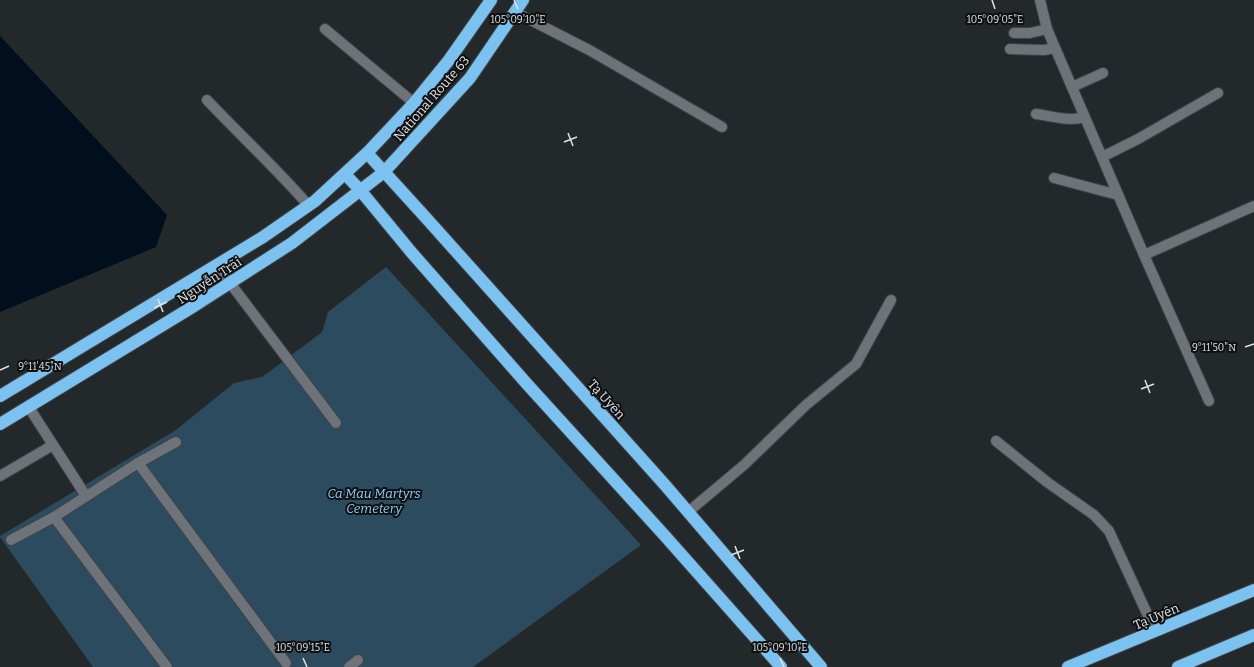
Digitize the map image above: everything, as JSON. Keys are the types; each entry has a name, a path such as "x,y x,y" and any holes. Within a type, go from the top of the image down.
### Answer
{"highway":[{"name":"National Route 63","path":"367,154 414,103 449,60 491,0"},
{"name":"National Route 63","path":"384,172 470,78 523,0"},
{"name":"Tạ Uyên","path":"367,154 654,473 822,667"},
{"name":"Nguyễn Trãi","path":"0,396 263,238 315,202 367,154"},
{"name":"Nguyễn Trãi","path":"0,424 194,306 292,243 384,172"},
{"path":"345,174 506,360 665,536 780,667"},
{"name":"Tạ Uyên","path":"1068,667 1254,590"},
{"path":"1178,667 1254,635"}],"street":[{"path":"1040,0 1047,29 1084,117 1209,401"},
{"path":"515,12 591,51 722,127"},
{"path":"325,29 414,103"},
{"path":"1014,33 1030,33 1047,29"},
{"path":"1010,49 1044,50 1055,48"},
{"path":"1072,87 1103,73"},
{"path":"1102,157 1138,139 1218,94"},
{"path":"207,100 286,180 308,206"},
{"path":"1036,114 1064,119 1078,119 1084,117"},
{"path":"1054,178 1118,195"},
{"path":"1144,255 1254,206"},
{"path":"218,265 336,423"},
{"path":"688,512 744,465 806,405 856,364 891,300"},
{"path":"28,406 86,496"},
{"path":"996,441 1047,482 1094,515 1109,531 1155,631"},
{"path":"11,540 54,517 138,463 176,442"},
{"path":"0,476 53,445"},
{"path":"138,463 286,663"},
{"path":"54,517 167,667"},
{"path":"349,667 358,660"}],"green space":[{"name":"Ca Mau Martyrs Cemetery","path":"386,267 641,545 473,667 93,667 0,536 176,430 234,383 262,377 322,332 328,312"}],"shaded area":[{"path":"0,36 167,215 156,247 0,312"}]}
